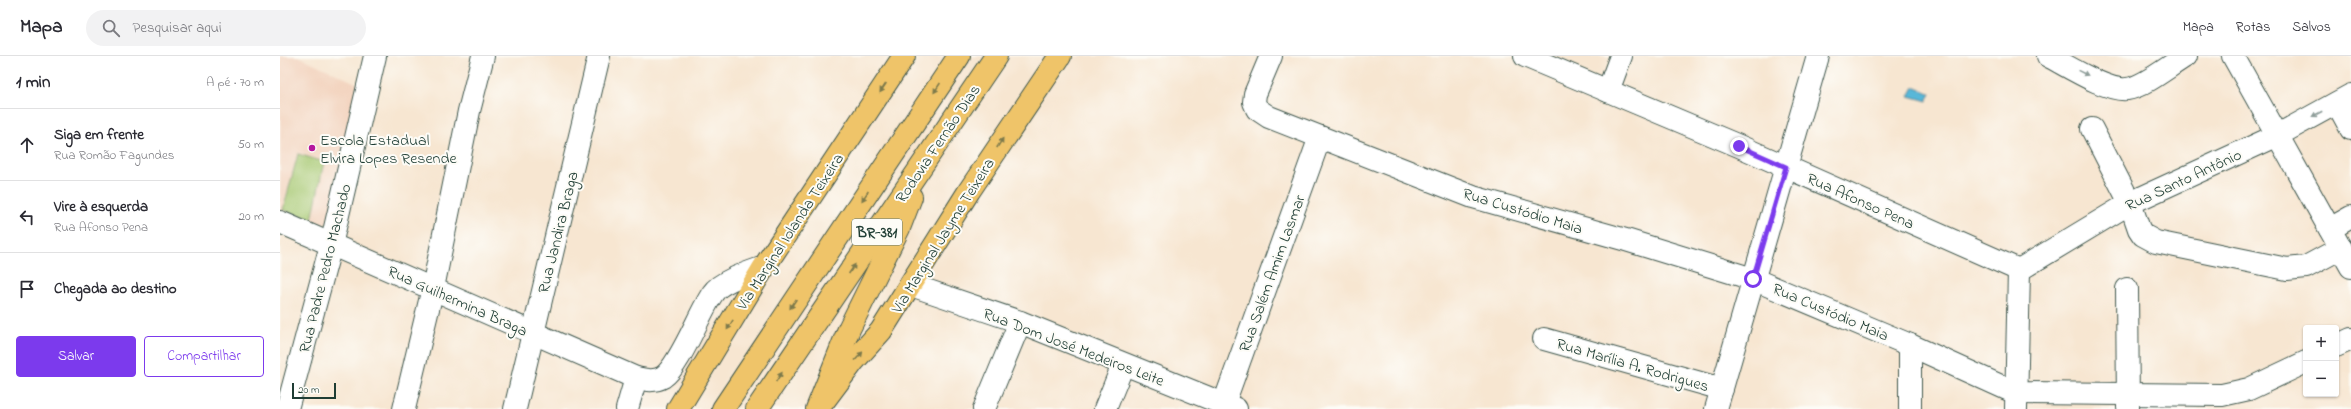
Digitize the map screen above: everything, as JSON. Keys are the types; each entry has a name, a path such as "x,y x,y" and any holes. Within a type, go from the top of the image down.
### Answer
{"main road":[{"name":"Via Marginal Iolanda Teixeira","path":"678,409 764,267 904,56"},
{"name":"Rodovia Fernão Dias","path":"723,409 960,56"},
{"name":"Rodovia Fernão Dias","path":"757,409 996,56"},
{"name":"Via Marginal Jayme Teixeira","path":"817,409 853,362 880,332 969,191 1060,56"},
{"path":"817,409 849,329 899,228 924,162"}],"street":[{"name":"Rua Padre Pedro Machado","path":"287,409 331,245 376,56"},
{"path":"404,409 433,288 469,111 483,56"},
{"name":"Rua Jandira Braga","path":"515,409 599,56"},
{"name":"Rua Custódio Maia","path":"1271,56 1254,98 1257,109 1269,117 1473,197 1626,240 1753,279 1910,345 2016,401 2128,401 2222,395 2259,385 2303,363"},
{"name":"Rua Afonso Pena","path":"1526,56 1786,167 2019,270"},
{"path":"1608,91 1621,56"},
{"path":"1719,399 1818,56"},
{"path":"2048,56 2107,85 2121,89 2137,85 2186,56"},
{"path":"2092,129 2130,203 2143,235 2156,242 2276,268 2306,266 2346,257 2233,56"},
{"path":"2344,99 2351,129"},
{"name":"Rua Santo Antônio","path":"2019,270 2130,203 2278,135 2344,99"},
{"name":"Rua Salém Amim Lasmar","path":"1227,408 1320,137"},
{"path":"2330,229 2351,217"},
{"name":"Rua Guilhermina Braga","path":"280,222 636,378"},
{"path":"627,409 636,378 651,380 668,373 699,320 713,292 741,276 764,267"},
{"path":"2016,401 2019,270"},
{"name":"Rua Dom José Medeiros Leite","path":"911,285 1020,322 1227,408"},
{"path":"2127,289 2128,401"},
{"path":"984,409 1020,322"},
{"name":"Rua Marília A. Rodrigues","path":"1544,339 1719,399"},
{"path":"2339,345 2351,339"},
{"path":"1910,345 1910,409"},
{"path":"1105,409 1123,365"}],"shaded area":[{"name":"Escola Estadual Elvira Lopes Resende","path":"280,56 298,56 358,84 326,232 280,212"}],"green space":[{"path":"298,154 324,162 312,220 283,210"}],"water":[{"path":"1914,87 1931,94 1927,101 1909,96"}],"place":[{"name":"Escola Estadual Elvira Lopes Resende","path":"312,148"}],"route":[{"path":"1739,146 1786,167 1753,279"}]}
